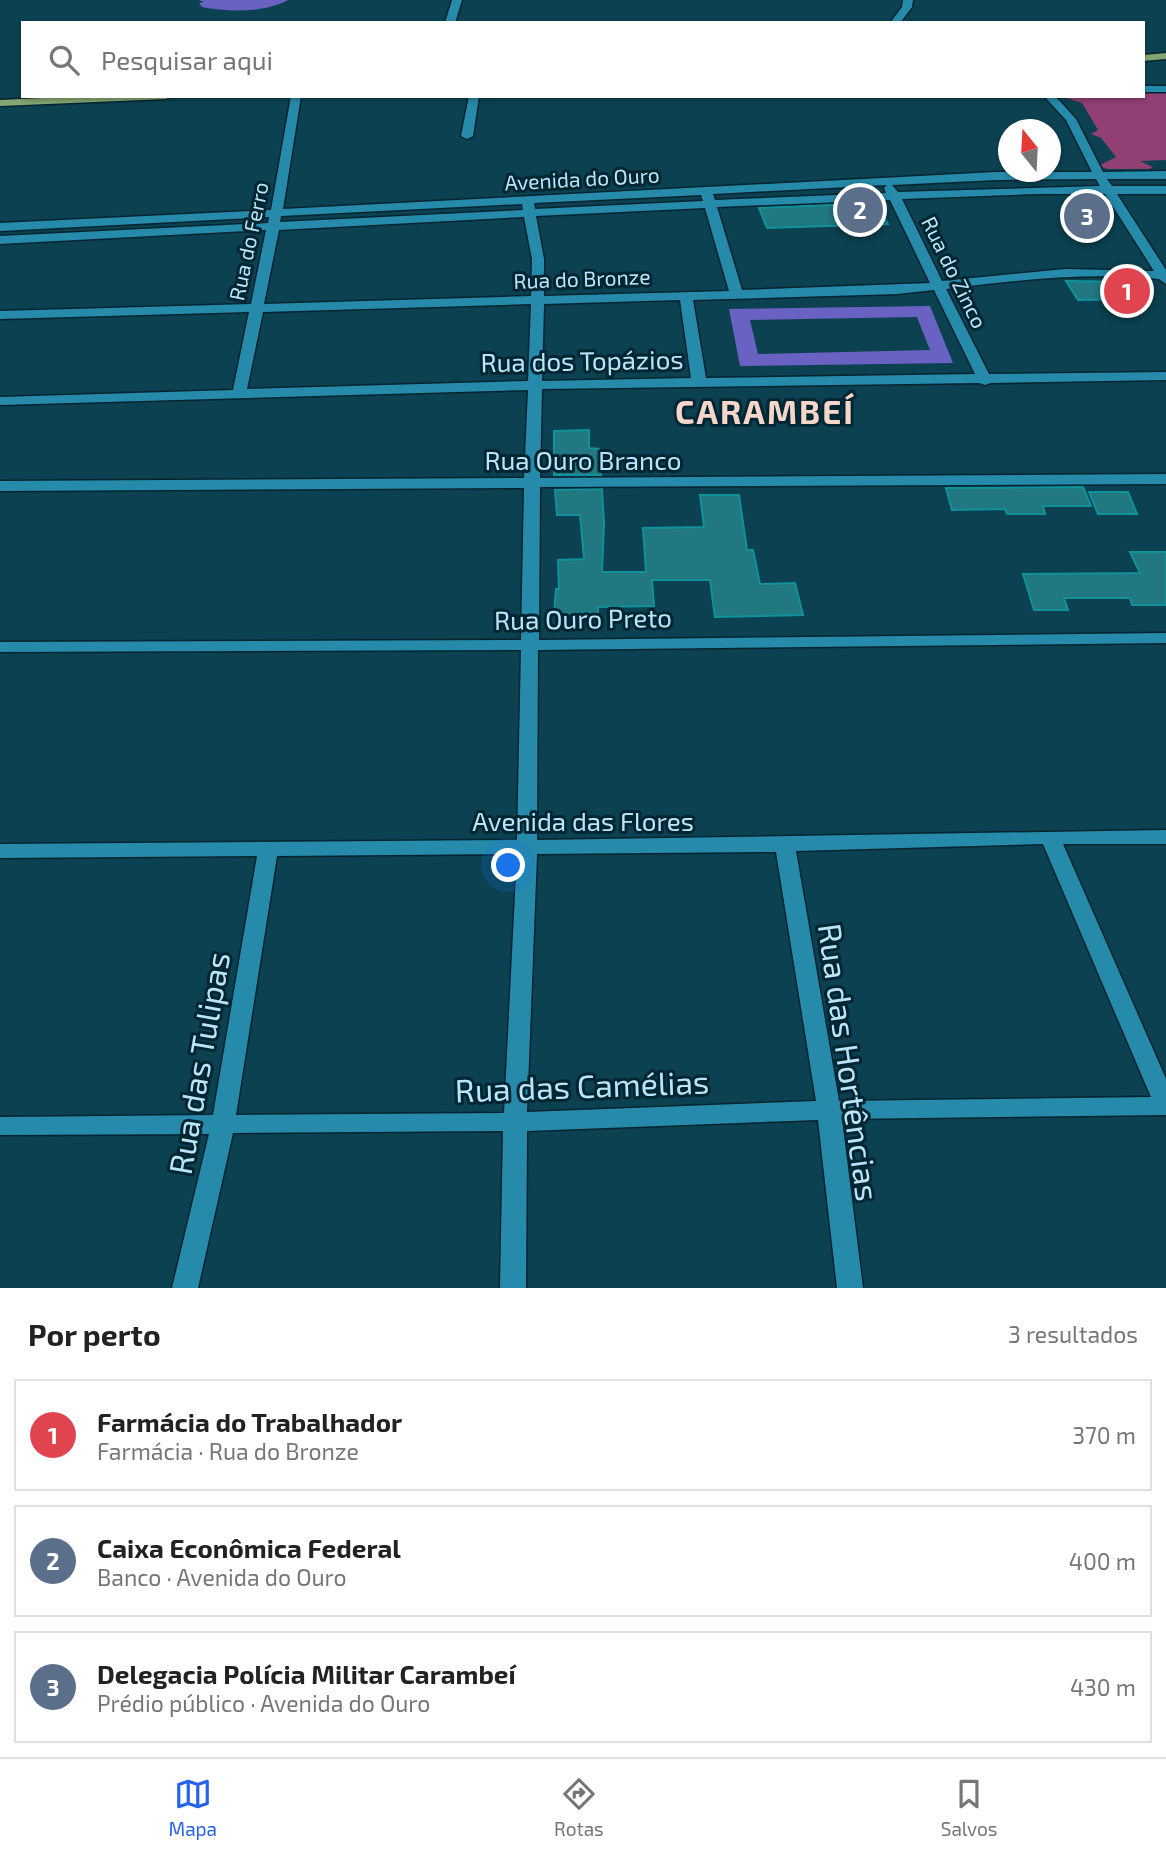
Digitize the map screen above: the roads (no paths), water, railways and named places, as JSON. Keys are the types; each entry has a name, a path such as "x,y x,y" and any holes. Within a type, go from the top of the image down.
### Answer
{"main road":[{"path":"1145,58 1166,56"},
{"path":"0,103 119,98"}],"street":[{"path":"451,21 457,0"},
{"path":"896,21 908,0"},
{"path":"1145,89 1166,89"},
{"name":"Rua do Ferro","path":"239,394 276,213 296,98"},
{"path":"467,136 474,98"},
{"path":"1051,98 1071,119 1099,175 1165,277"},
{"name":"Avenida do Ouro","path":"0,240 272,228 529,207 708,197 887,181 996,176 1166,175"},
{"name":"Rua do Zinco","path":"887,181 985,381"},
{"name":"Avenida do Ouro","path":"708,197 894,197 1166,190"},
{"path":"708,197 736,294"},
{"path":"513,1288 515,1122 527,848 538,259 529,207"},
{"name":"Avenida do Ouro","path":"0,227 276,213 529,207"},
{"name":"Rua do Bronze","path":"0,315 686,296 938,286 1032,275 1132,272 1165,277"},
{"path":"686,296 699,382"},
{"name":"Rua dos Topázios","path":"0,401 536,385 985,381 1166,376"},
{"name":"Rua Ouro Branco","path":"0,486 1166,479"},
{"name":"Rua Ouro Preto","path":"0,647 1166,638"},
{"path":"1050,837 1166,1106"},
{"name":"Avenida das Flores","path":"0,851 785,845 1050,837 1166,837"},
{"name":"Rua das Hortências","path":"785,845 829,1110 850,1288"},
{"name":"Rua das Tulipas","path":"185,1288 223,1124 268,849"},
{"name":"Rua das Camélias","path":"0,1126 515,1122 829,1110 1166,1106"}],"place":[{"name":"Caixa Econômica Federal","path":"860,210"},
{"name":"Delegacia Polícia Militar Carambeí","path":"1087,216"},
{"name":"Farmácia do Trabalhador","path":"1127,291"}],"district":[{"name":"CARAMBEÍ","path":"765,411"}]}
